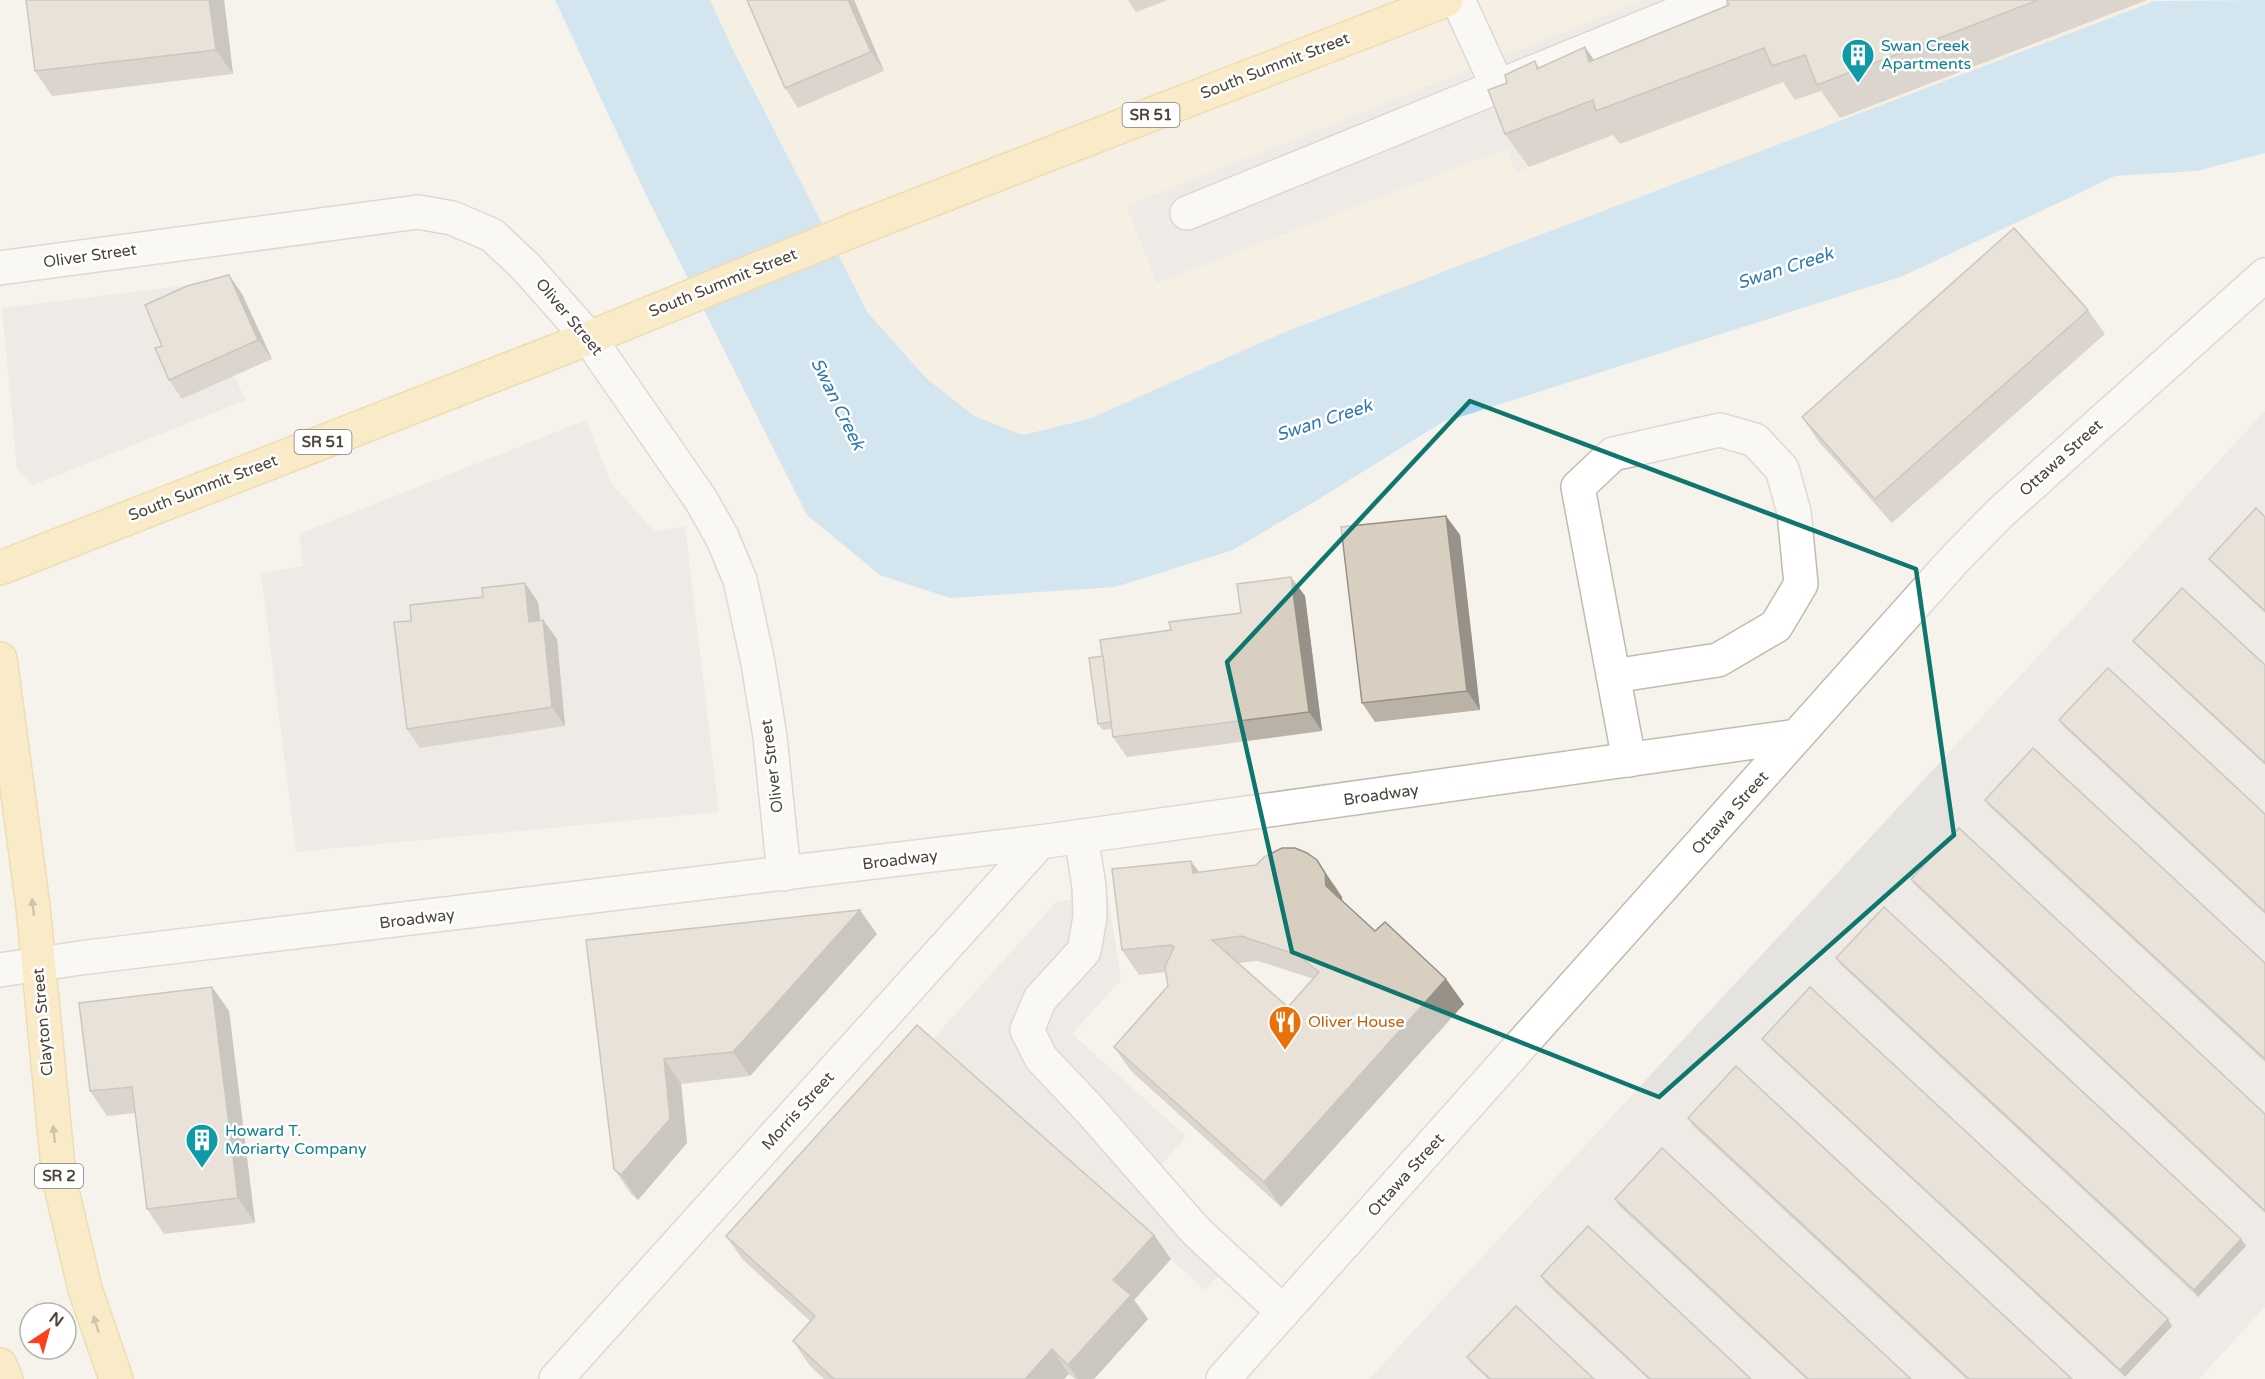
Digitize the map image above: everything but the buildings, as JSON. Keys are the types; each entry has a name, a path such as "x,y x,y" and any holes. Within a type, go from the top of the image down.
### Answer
{"main road":[{"name":"South Summit Street","path":"0,568 1446,0"},
{"name":"Clayton Street","path":"0,659 33,906 59,1178 85,1289 116,1379"},
{"path":"0,1365 6,1379"}],"street":[{"path":"1458,0 1498,87"},
{"path":"1187,213 1710,0"},
{"name":"Oliver Street","path":"0,268 418,212 452,218 492,235 526,267 589,338 701,500 722,537 740,580 758,663 770,737 784,874"},
{"name":"Ottawa Street","path":"1223,1379 1954,560 2000,513 2265,275"},
{"path":"1613,676 1718,660 1776,626 1801,584 1794,512 1782,469 1755,440 1720,430 1613,454 1578,487 1613,676 1629,760"},
{"name":"Broadway","path":"0,970 81,958 1081,837 1797,736"},
{"path":"1081,837 1089,886 1090,917 1084,951 1040,999 1027,1030 1041,1058 1196,1231 1283,1312"},
{"name":"Morris Street","path":"556,1379 1040,842"}],"highlighted area":[{"path":"1470,401 1916,569 1954,835 1659,1097 1292,952 1227,662"}],"shaded area":[{"path":"710,0 2158,0 1285,332 1089,419 1023,435 974,416 926,378 868,313 733,50"},
{"path":"1644,0 1755,0 1512,123 1529,167 1516,172 1506,149 1157,283 1126,206"},
{"path":"191,285 182,398 234,376 246,400 33,485 17,469 2,308"},
{"path":"2265,411 2265,1307 2199,1379 1369,1379"},
{"path":"586,420 611,483 654,531 685,526 719,812 296,852 261,574 303,566 299,534"},
{"path":"1108,895 1121,980 1072,1034 1186,1136 1153,1175 1239,1254 1205,1290 929,1043 1057,901"}],"water":[{"name":"Swan Creek","path":"555,0 710,0 733,50 868,313 926,378 974,416 1023,435 1089,419 1285,332 2155,1 2265,0 2265,153 2197,171 2115,176 1903,276 1441,423 1233,550 1115,587 950,598 880,575 807,515 646,195"}],"place":[{"name":"Swan Creek Apartments","path":"1858,84"},
{"name":"Oliver House","path":"1285,1051"},
{"name":"Howard T. Moriarty Company","path":"202,1169"}]}
